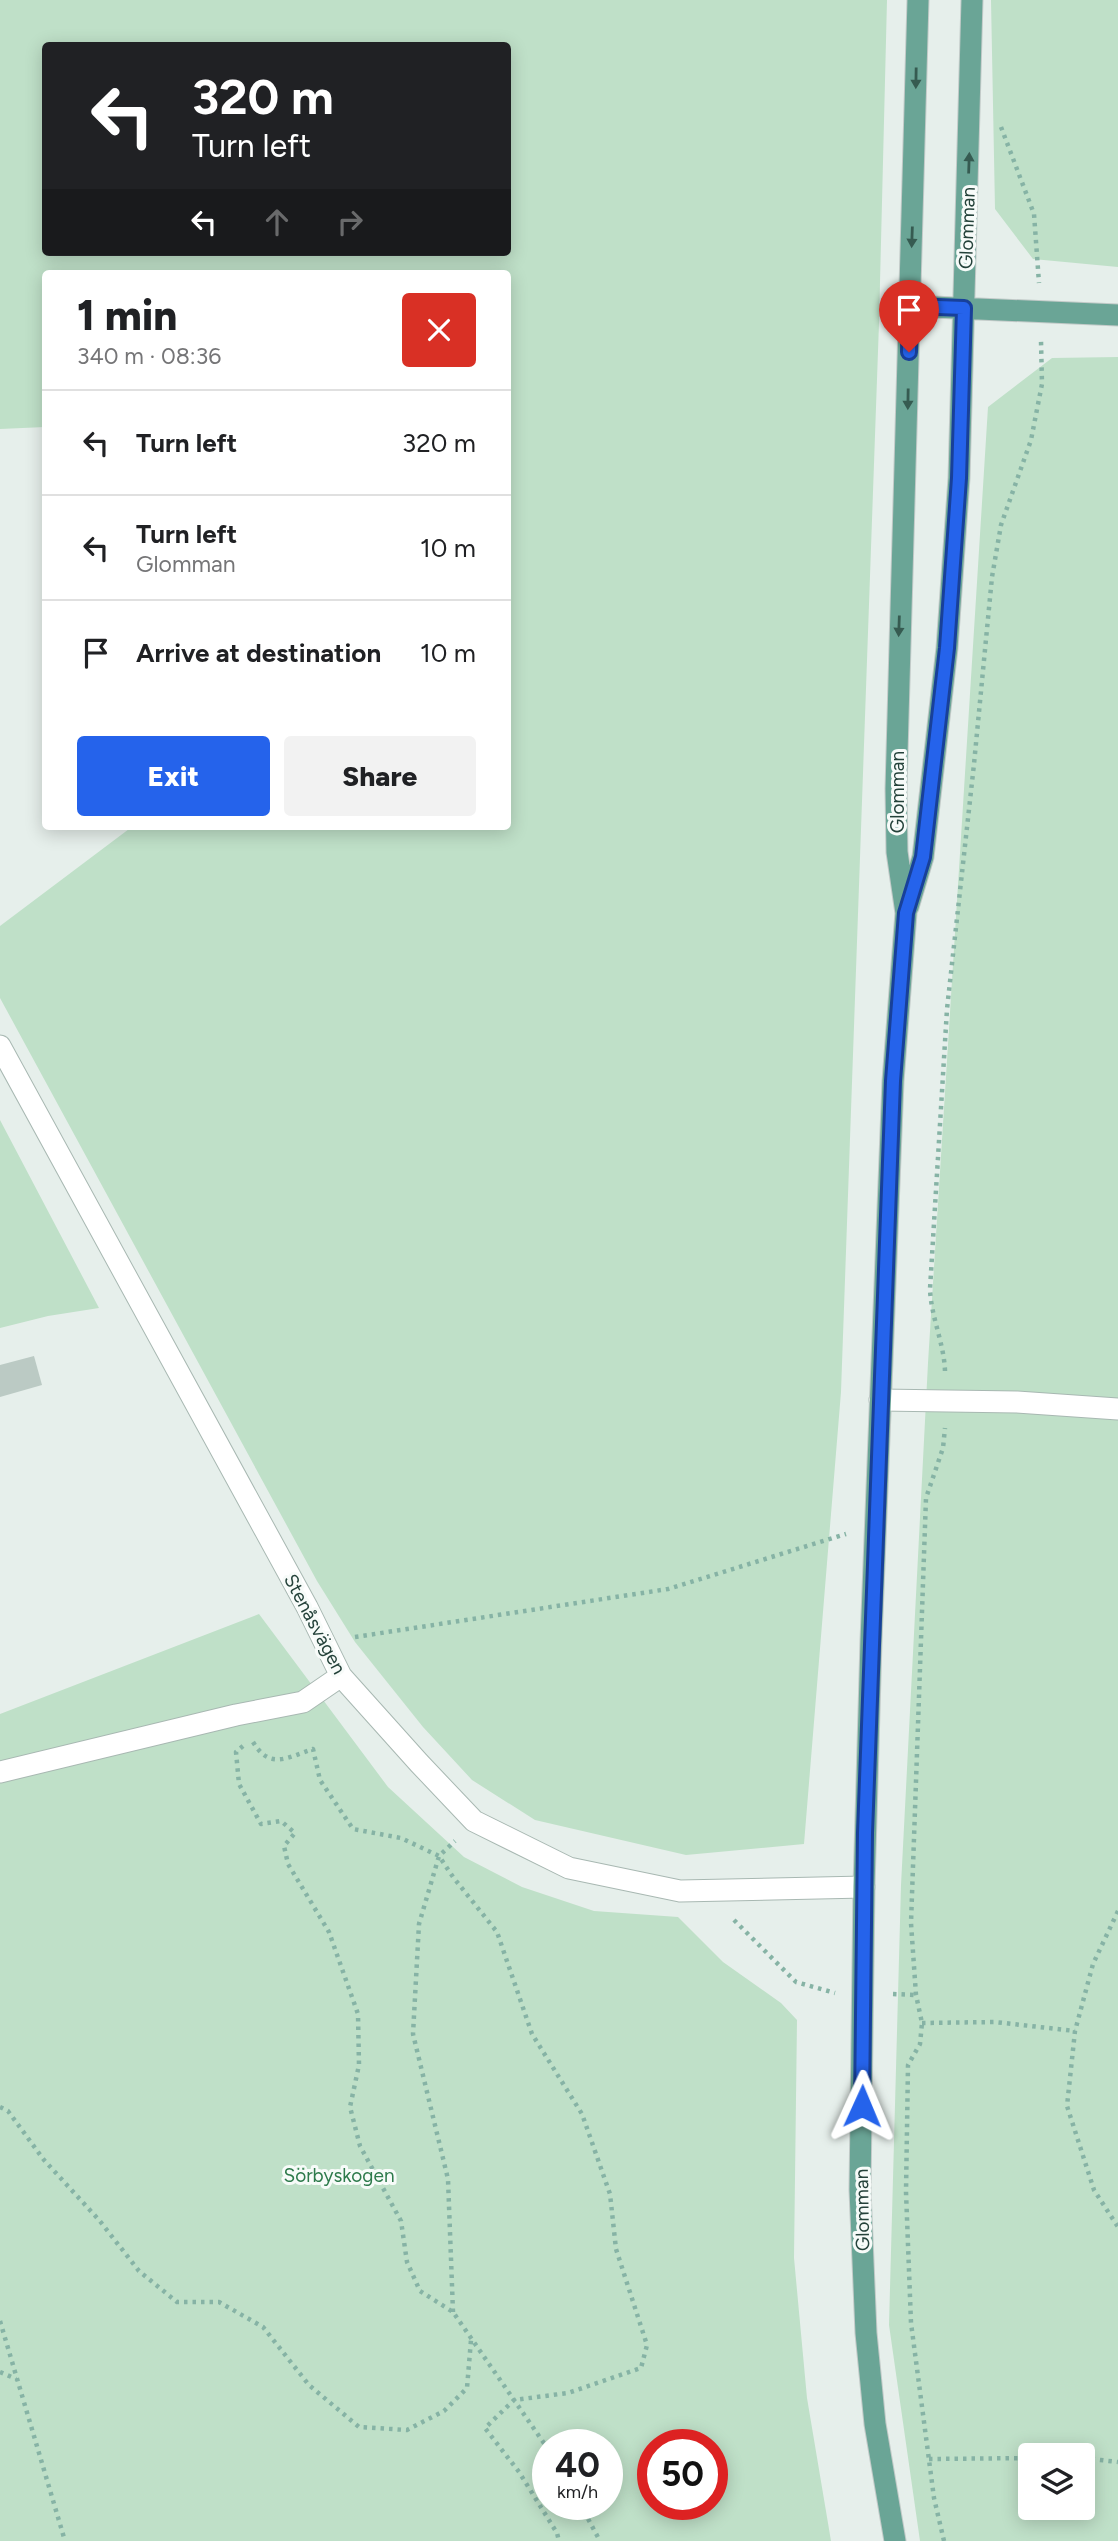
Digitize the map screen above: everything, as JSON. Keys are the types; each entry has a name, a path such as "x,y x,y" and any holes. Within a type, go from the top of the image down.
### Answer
{"main road":[{"name":"Glomman","path":"895,2541 875,2424 866,2333 860,2190 864,1888 880,1400 893,1081 906,913 898,852 896,789 918,0"},
{"name":"Glomman","path":"906,913 923,857 947,648 959,478 972,0"},
{"path":"910,306 1118,315"}],"street":[{"name":"Stenåsvägen","path":"0,1046 341,1676 474,1821 569,1868 680,1891 864,1888"},
{"path":"880,1400 1017,1402 1118,1409"},
{"path":"0,1772 236,1714 303,1702 341,1676"}],"path":[{"path":"944,2541 929,2459 911,2323 906,2192 908,2065 920,2044 922,2024 916,1995 911,1923 926,1499 943,1448 947,1401 945,1359 931,1306 930,1289 947,1009 992,577 1001,525 1031,440 1042,384 1034,214 1001,131 1000,121"},
{"path":"324,1642 668,1590 876,1524"},
{"path":"534,2429 514,2400 471,2339 453,2312 420,2291 407,2262 401,2221 360,2146 351,2107 359,2064 358,2014 329,1931 288,1864 284,1846 295,1833 281,1821 261,1824 239,1784 236,1752 250,1738 261,1756 275,1761 313,1749 320,1780 353,1829 401,1838 439,1856 497,1932 532,2034 582,2114 610,2194 616,2249 647,2345 641,2368 568,2393 514,2400 485,2428 519,2472 557,2533 559,2541"},
{"path":"453,2312 448,2179 413,2034 419,1924 439,1856 474,1821"},
{"path":"708,1891 748,1936 796,1982 832,1992 916,1995"},
{"path":"1118,1911 1093,1964 1075,2031 1067,2106 1094,2190 1118,2227"},
{"path":"922,2024 995,2022 1075,2031"},
{"path":"0,2107 8,2111 44,2160 99,2220 139,2271 177,2302 219,2302 263,2327 309,2385 359,2427 407,2430 444,2411 467,2388 471,2339"},
{"path":"0,2321 65,2541"},
{"path":"0,2372 17,2379"},
{"path":"929,2459 1018,2458"},
{"path":"1095,2459 1118,2462"},
{"path":"589,2520 600,2541"}],"green space":[{"path":"0,0 887,0 879,323 841,1392 804,1844 686,1855 535,1820 472,1780 423,1727 355,1642 317,1581 0,998 0,926 128,830 511,830 511,270 42,270 42,427 0,429"},
{"path":"991,0 1118,0 1118,267 1033,259 995,209"},
{"path":"1118,357 1118,2541 920,2541 889,2325 901,1885 928,1363 988,407 1052,358"},
{"path":"0,1120 99,1308 48,1316 0,1328"},
{"name":"Sörbyskogen","path":"259,1614 388,1787 464,1857 522,1887 594,1911 678,1917 723,1962 781,2003 797,2020 794,2258 807,2398 831,2541 0,2541 0,1714"}],"building":[{"path":"34,1356 42,1385 0,1397 0,1365"}],"route":[{"path":"862,2106 865,1833 893,1081 906,913 923,857 947,648 959,478 964,308 910,306 909,352"}]}
